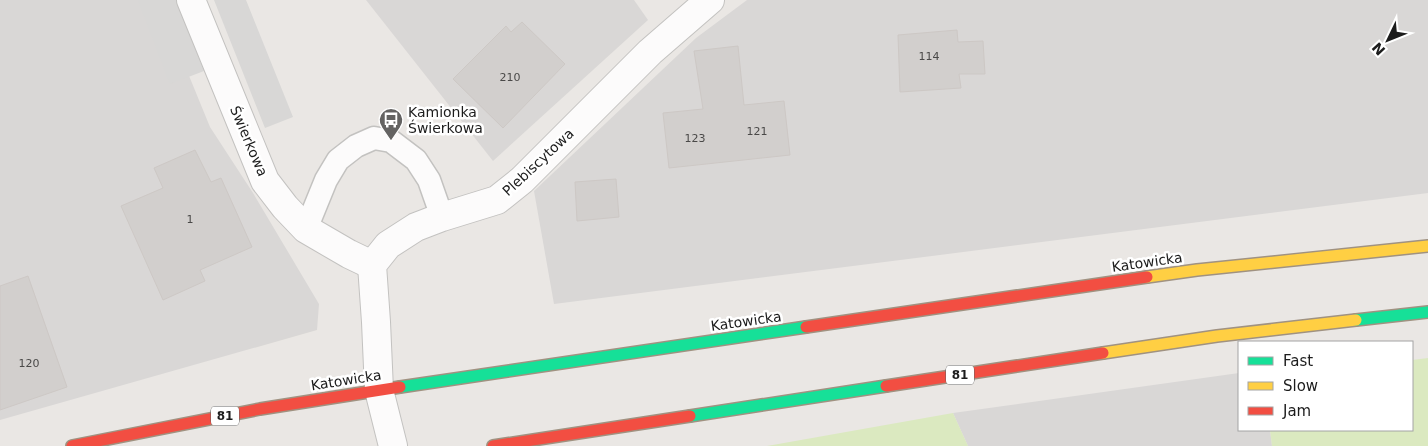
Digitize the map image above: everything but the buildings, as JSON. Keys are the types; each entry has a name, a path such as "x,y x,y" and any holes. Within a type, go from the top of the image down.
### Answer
{"main road":[{"name":"Katowicka","path":"72,446 260,409 380,390 1197,270 1428,246"},
{"name":"81","path":"493,446 1216,336 1428,312"}],"street":[{"name":"Świerkowa","path":"192,0 265,181 306,230 348,254 372,265"},
{"name":"Plebiscytowa","path":"372,265 388,245 416,227 498,200 522,180 650,52 710,0"},
{"path":"372,265 380,390 393,446"}],"lane":[{"path":"306,230 326,180 338,160 356,146 374,138 391,141 416,160 430,180 442,217"}],"shaded area":[{"path":"0,0 158,0 210,127 253,193 319,304 317,330 0,420"},
{"path":"138,0 176,0 204,71 170,84"},
{"path":"214,0 246,0 293,117 265,128"},
{"path":"366,0 634,0 648,20 493,161"},
{"path":"747,0 1428,0 1428,193 554,304 534,191 696,38"},
{"path":"1238,373 1238,431 1270,431 1272,446 968,446 953,413"}],"green space":[{"path":"1428,358 1428,446 1272,446 1270,431 1413,431 1413,360"},
{"path":"953,413 968,446 767,446"}],"traffic: fast":[{"path":"1356,320 1428,312"},
{"path":"400,387 806,327"},
{"path":"690,416 886,386"}],"traffic: slow":[{"path":"1147,277 1428,246"},
{"path":"1103,353 1217,336 1356,320"}],"traffic: jam":[{"path":"806,327 1147,277"},
{"path":"886,386 1103,353"},
{"path":"72,446 260,409 400,387"},
{"path":"493,446 690,416"}],"place":[{"name":"Kamionka Świerkowa","path":"391,141"}]}
